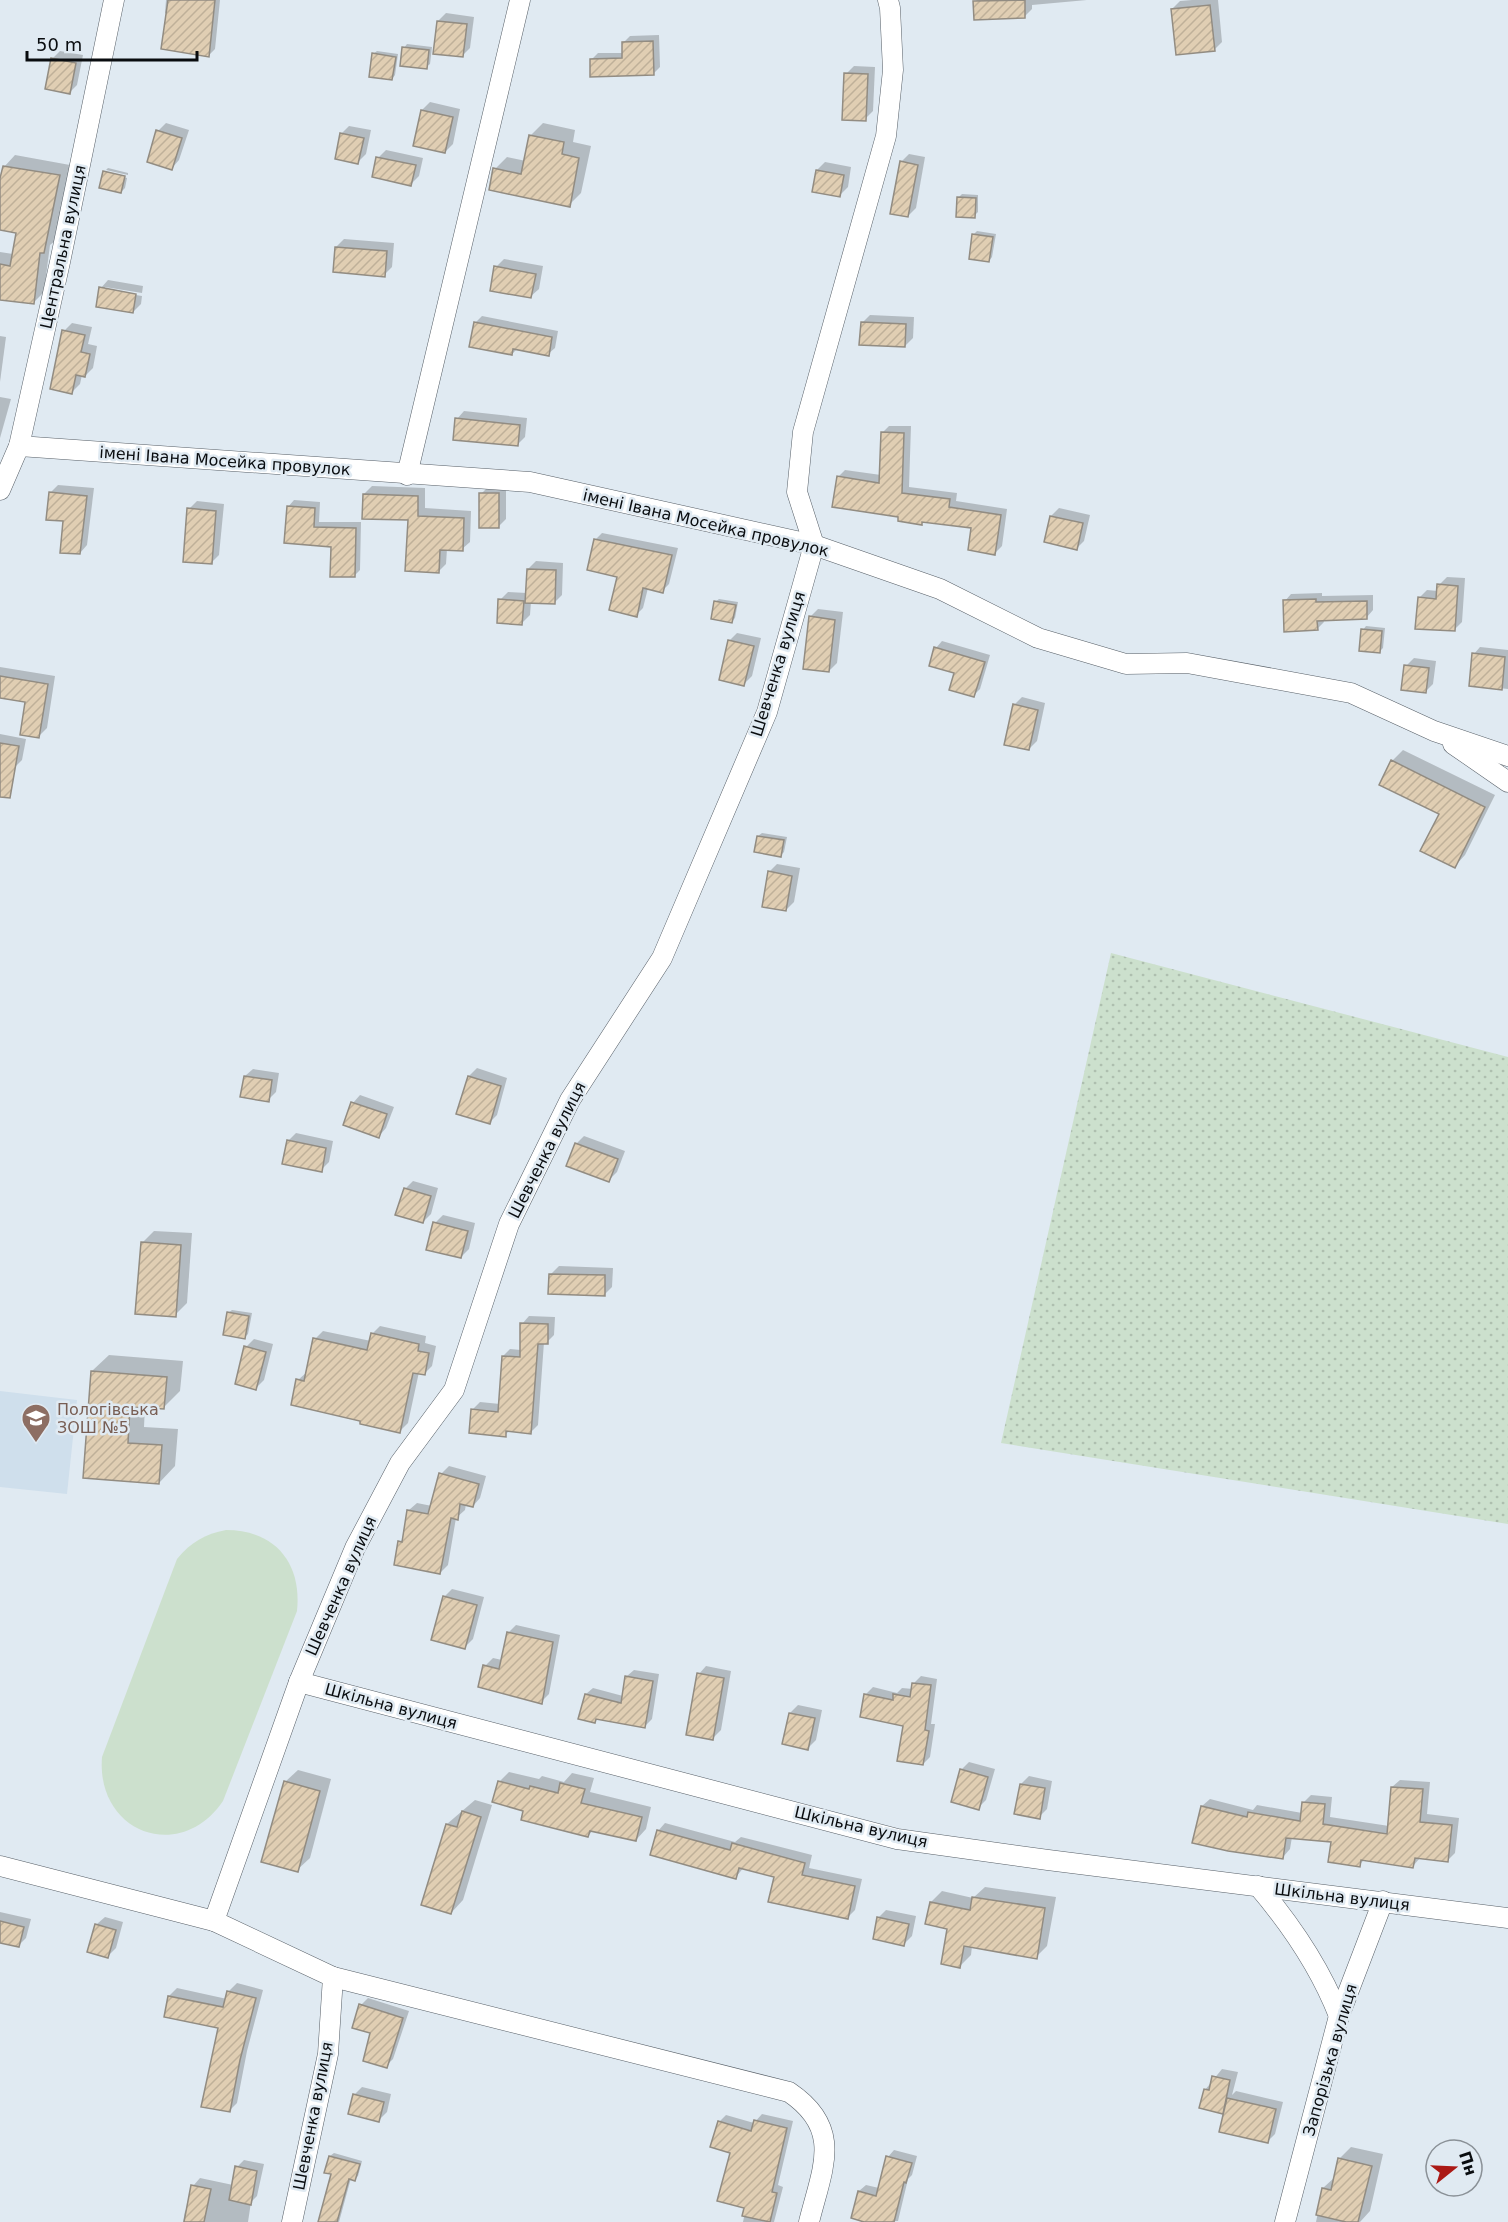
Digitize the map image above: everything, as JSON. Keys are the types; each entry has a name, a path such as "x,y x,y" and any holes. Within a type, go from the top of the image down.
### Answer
{"street":[{"name":"Центральна вулиця","path":"0,490 19,446 63,250 114,0"},
{"path":"407,475 520,0"},
{"path":"814,545 797,492 803,432 886,136 893,70 888,0"},
{"name":"імені Івана Мосейка провулок","path":"19,446 530,482 814,545 940,589 1038,638 1126,664 1187,663 1351,693 1434,731 1508,756"},
{"name":"Шевченка вулиця","path":"214,1921 298,1682 355,1548 400,1463 454,1390 509,1224 570,1100 662,958 766,712 814,545"},
{"name":"імені Івана Мосейка провулок","path":"1434,731 1508,782"},
{"name":"Шкільна вулиця","path":"298,1682 897,1839 1508,1918"},
{"path":"0,1866 214,1921 333,1977 789,2092 805,2102 823,2135 826,2155 809,2222"},
{"path":"1258,1886 1291,1926 1306,1949 1329,1990 1339,2016"},
{"name":"Запорізька вулиця","path":"1285,2222 1339,2016 1383,1902"},
{"name":"Шевченка вулиця","path":"292,2222 328,2054 333,1977"}],"shaded area":[{"name":"Пологівська ЗОШ №5","path":"0,1391 77,1400 67,1494 0,1487"}],"green space":[{"path":"1111,953 1508,1057 1508,1524 1001,1443"},
{"path":"226,1530 258,1536 282,1552 295,1578 297,1611 223,1801 205,1820 185,1831 164,1835 144,1831 126,1821 112,1805 104,1783 102,1757 177,1559 199,1540"}],"building":[{"path":"168,0 215,0 209,57 161,49"},
{"path":"1025,0 1025,18 974,20 973,1"},
{"path":"1210,5 1215,51 1176,55 1171,9"},
{"path":"437,21 467,24 463,57 433,54"},
{"path":"653,41 654,75 590,77 590,59 622,58 622,42"},
{"path":"402,47 429,50 427,69 400,66"},
{"path":"372,53 396,57 392,80 369,77"},
{"path":"51,58 76,63 70,94 45,89"},
{"path":"844,73 868,74 866,121 842,120"},
{"path":"421,110 453,117 445,153 413,146"},
{"path":"156,130 182,138 172,170 147,162"},
{"path":"340,133 364,138 358,164 335,159"},
{"path":"529,135 564,142 562,154 579,158 570,207 489,190 493,168 521,174"},
{"path":"376,157 416,165 411,186 372,177"},
{"path":"900,161 918,165 908,217 890,214"},
{"path":"3,166 60,175 44,253 40,253 34,304 0,300 0,264 10,266 16,233 0,230 0,178"},
{"path":"816,170 844,175 840,197 812,192"},
{"path":"103,171 125,176 121,193 99,188"},
{"path":"957,197 976,198 975,218 956,217"},
{"path":"972,234 993,237 989,262 969,259"},
{"path":"335,247 387,251 385,277 333,272"},
{"path":"494,266 536,274 531,298 490,291"},
{"path":"99,287 136,294 133,313 96,307"},
{"path":"474,322 552,337 549,356 513,349 512,355 469,347"},
{"path":"861,322 906,324 905,347 859,345"},
{"path":"62,330 85,335 81,352 90,354 85,377 76,375 72,394 50,389"},
{"path":"455,418 520,425 518,446 453,440"},
{"path":"881,432 904,433 902,493 950,499 949,507 1001,515 995,555 968,550 971,528 922,522 922,525 898,521 898,517 832,507 837,476 879,483"},
{"path":"49,492 87,496 80,554 60,553 63,521 46,520"},
{"path":"479,493 499,493 499,528 479,528"},
{"path":"363,494 418,496 418,516 464,518 463,551 440,550 439,573 405,571 408,520 362,519"},
{"path":"287,506 315,508 314,527 356,528 355,577 330,577 331,547 284,543"},
{"path":"187,508 216,511 212,564 183,562"},
{"path":"1050,516 1083,523 1077,550 1044,542"},
{"path":"594,539 672,555 663,593 643,588 637,617 609,610 617,577 587,570"},
{"path":"527,569 556,570 555,604 525,603"},
{"path":"1437,584 1458,586 1455,631 1415,629 1418,597 1436,599"},
{"path":"498,599 524,601 522,625 497,623"},
{"path":"1316,599 1316,602 1367,601 1367,619 1317,621 1318,630 1284,632 1283,600"},
{"path":"714,601 736,605 732,623 711,619"},
{"path":"809,616 835,620 829,672 803,669"},
{"path":"1361,629 1382,631 1380,653 1359,651"},
{"path":"728,640 754,646 744,686 719,680"},
{"path":"934,647 985,662 974,697 949,690 954,673 929,666"},
{"path":"1472,653 1505,657 1502,690 1469,686"},
{"path":"1404,665 1429,668 1426,693 1401,690"},
{"path":"0,676 48,684 39,738 20,735 25,702 0,698"},
{"path":"1013,704 1038,710 1029,750 1004,745"},
{"path":"0,743 19,746 10,798 0,797"},
{"path":"1391,760 1485,807 1455,868 1420,851 1439,814 1379,785"},
{"path":"757,836 784,840 781,857 754,852"},
{"path":"768,871 792,876 786,911 762,907"},
{"path":"244,1076 272,1080 269,1102 240,1097"},
{"path":"468,1076 501,1086 490,1124 456,1114"},
{"path":"351,1102 387,1114 379,1138 343,1125"},
{"path":"287,1140 326,1148 322,1172 282,1164"},
{"path":"575,1143 618,1159 609,1182 566,1166"},
{"path":"404,1188 431,1196 423,1223 395,1215"},
{"path":"433,1222 468,1231 461,1258 426,1250"},
{"path":"141,1242 181,1245 176,1317 135,1314"},
{"path":"549,1274 605,1275 605,1296 548,1294"},
{"path":"227,1312 249,1316 245,1339 223,1335"},
{"path":"520,1323 548,1324 548,1344 538,1344 531,1434 506,1431 506,1437 469,1433 471,1409 498,1412 502,1356 520,1357"},
{"path":"371,1333 419,1344 418,1351 429,1353 425,1375 413,1373 400,1433 291,1405 296,1379 304,1381 313,1338 367,1350"},
{"path":"244,1346 266,1352 256,1390 235,1384"},
{"path":"91,1371 167,1377 164,1409 130,1407 128,1443 162,1445 159,1484 83,1478"},
{"path":"439,1473 479,1484 473,1507 460,1504 458,1520 451,1518 440,1574 394,1565 398,1541 402,1542 407,1510 428,1514"},
{"path":"443,1596 477,1605 465,1649 431,1640"},
{"path":"507,1632 553,1642 542,1704 478,1687 483,1665 499,1669"},
{"path":"697,1673 724,1678 713,1740 686,1735"},
{"path":"625,1676 653,1681 645,1728 596,1719 595,1723 578,1719 585,1694 621,1703"},
{"path":"912,1683 931,1685 925,1730 929,1731 923,1765 897,1761 903,1726 860,1717 864,1694 893,1700 893,1694 910,1697"},
{"path":"789,1713 815,1718 808,1750 782,1744"},
{"path":"960,1769 988,1777 979,1810 951,1802"},
{"path":"284,1781 320,1791 298,1872 261,1862"},
{"path":"498,1781 558,1793 560,1783 585,1789 581,1803 642,1817 636,1841 590,1831 588,1837 521,1820 523,1811 492,1802"},
{"path":"1020,1784 1045,1788 1040,1819 1014,1814"},
{"path":"1391,1787 1423,1789 1420,1822 1452,1825 1448,1862 1415,1858 1413,1868 1361,1860 1360,1867 1328,1862 1331,1842 1286,1838 1283,1859 1192,1843 1201,1806 1247,1817 1248,1812 1300,1821 1302,1802 1325,1804 1323,1824 1387,1834"},
{"path":"462,1811 481,1817 451,1914 421,1905 446,1824 457,1827"},
{"path":"657,1830 730,1850 732,1843 805,1863 802,1875 855,1886 848,1919 768,1902 774,1877 739,1868 736,1879 650,1855"},
{"path":"972,1897 1045,1908 1037,1959 964,1946 960,1968 941,1964 947,1929 925,1924 930,1902 970,1910"},
{"path":"877,1917 909,1924 904,1946 873,1939"},
{"path":"0,1921 24,1927 19,1947 0,1943"},
{"path":"95,1924 116,1930 108,1958 87,1952"},
{"path":"227,1991 256,1998 240,2060 230,2112 201,2107 218,2028 164,2017 168,1996 223,2007"},
{"path":"359,2004 403,2018 387,2068 363,2061 370,2033 352,2028"},
{"path":"1212,2076 1230,2080 1223,2114 1199,2108 1204,2089 1209,2090"},
{"path":"353,2094 384,2102 379,2122 348,2114"},
{"path":"1227,2098 1276,2109 1268,2143 1219,2132"},
{"path":"754,2120 787,2128 772,2192 777,2193 770,2222 742,2216 744,2208 717,2201 730,2153 710,2147 718,2121 751,2131"},
{"path":"329,2156 360,2164 355,2181 349,2179 337,2222 318,2222 331,2174 324,2173"},
{"path":"886,2156 912,2163 906,2183 904,2182 894,2222 864,2222 851,2218 858,2191 876,2196"},
{"path":"1338,2158 1372,2166 1358,2222 1346,2222 1316,2215 1322,2188 1331,2190"},
{"path":"235,2166 257,2171 251,2205 229,2200"},
{"path":"191,2185 211,2189 204,2222 184,2222"}],"place":[{"name":"Пологівська ЗОШ №5","path":"36,1444"}]}
